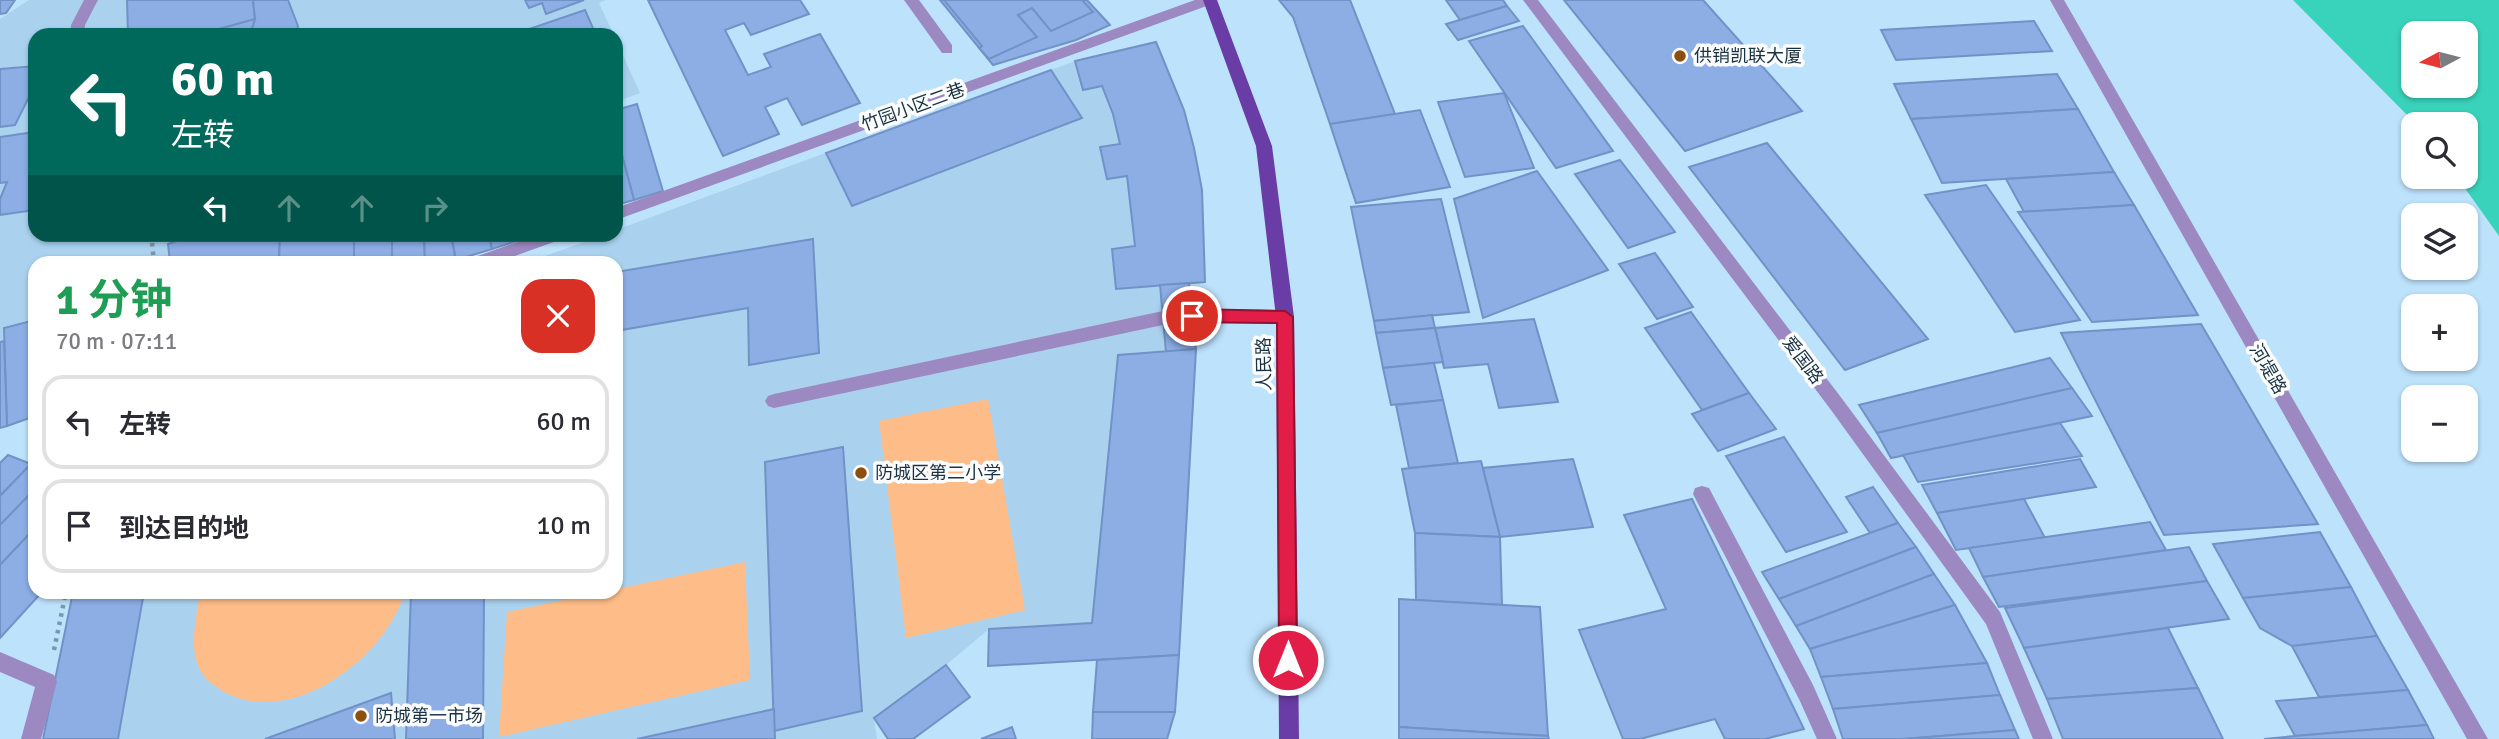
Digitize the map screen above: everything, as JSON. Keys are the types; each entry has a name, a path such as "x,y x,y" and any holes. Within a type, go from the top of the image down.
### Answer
{"main road":[{"name":"人民路","path":"1210,0 1264,146 1285,317 1289,739"}],"street":[{"path":"78,28 91,0"},
{"path":"911,0 947,49"},
{"name":"竹园小区二巷","path":"623,211 1210,0"},
{"name":"爱国路","path":"1530,0 1837,405 1993,618 2043,739"},
{"name":"河堤路","path":"2057,0 2478,739"},
{"path":"498,256 537,242"},
{"path":"1192,316 1285,317"},
{"path":"774,401 1163,318"},
{"path":"1702,494 1806,692 1827,739"},
{"path":"0,662 47,682 31,739"}],"path":[{"path":"152,243 153,256"},
{"path":"47,682 65,599"}],"shaded area":[{"path":"29,0 606,0 599,3 611,28 28,28 28,242 174,242 168,244 169,256 28,256 28,322 5,328 4,341 0,342 0,19"},
{"path":"2293,0 2499,0 2499,236 2466,189 2478,189 2478,112 2404,112"},
{"name":"防城区第二小学","path":"1156,42 1184,110 1194,148 1202,190 1205,282 1189,283 1196,349 1118,355 1092,623 989,629 946,665 874,718 877,739 43,739 72,599 623,599 623,256 545,256 584,242 623,242 623,227 1075,61"},
{"path":"623,55 640,93 623,99"},
{"path":"988,399 1025,610 906,638 879,421"},
{"path":"745,562 750,680 499,737 507,612 569,599 623,599 623,588"},
{"path":"199,599 402,599 395,616 358,662 307,694 279,701 251,701 224,692 212,684 202,674 195,657"}],"building":[{"path":"0,0 15,0 6,13 0,14"},
{"path":"127,0 253,0 255,19 223,28 128,28"},
{"path":"253,0 288,0 298,26 252,28 255,19"},
{"path":"525,0 584,0 546,14 542,3 529,8"},
{"path":"648,0 800,0 809,14 751,35 744,23 725,30 748,75 771,67 764,54 820,34 860,103 802,125 787,98 765,107 779,134 723,156"},
{"path":"940,0 1087,0 1110,25 1076,40 993,65"},
{"path":"944,0 1082,0 1093,12 1051,31 1032,8 1018,15 1037,37 989,59 979,48 982,46"},
{"path":"1279,0 1350,0 1395,114 1330,124 1293,17"},
{"path":"1446,0 1503,0 1507,6 1460,20"},
{"name":"供销凯联大厦","path":"1564,0 1703,0 1802,111 1685,151"},
{"path":"1507,6 1519,21 1458,40 1446,24"},
{"path":"585,10 593,28 532,28"},
{"path":"255,19 252,28 223,28"},
{"path":"2034,21 2052,51 1896,60 1881,30"},
{"path":"1523,26 1613,151 1556,168 1469,41"},
{"path":"1156,42 1184,110 1194,148 1202,190 1205,282 1116,289 1112,249 1135,246 1127,176 1107,179 1100,147 1120,144 1113,114 1102,86 1083,90 1075,61"},
{"path":"28,67 28,99 15,125 0,127 0,69"},
{"path":"1051,70 1082,118 852,206 826,153"},
{"path":"2057,74 2078,109 1911,119 1894,84"},
{"path":"1504,93 1534,168 1465,177 1438,102"},
{"path":"637,104 663,191 634,200 623,159 623,108"},
{"path":"2078,109 2114,172 1942,183 1911,119"},
{"path":"1420,110 1450,187 1356,203 1330,124"},
{"path":"28,133 28,211 0,215 0,199 7,182 0,183 0,137"},
{"path":"1767,143 1928,339 1845,370 1689,167"},
{"path":"623,159 634,200 623,203"},
{"path":"1620,160 1675,232 1628,248 1575,174"},
{"path":"1537,171 1608,270 1483,318 1454,199"},
{"path":"2114,172 2134,205 2024,212 2006,179"},
{"path":"1986,185 2080,320 2015,332 1925,195"},
{"path":"1441,199 1469,312 1374,321 1351,207"},
{"path":"2134,205 2198,315 2092,322 2018,212"},
{"path":"813,239 819,353 749,365 748,308 623,330 623,271"},
{"path":"280,242 279,256 169,256 168,244"},
{"path":"280,242 354,242 354,256 279,256"},
{"path":"354,242 392,242 392,256 354,256"},
{"path":"392,242 424,242 425,256 392,256"},
{"path":"424,242 452,242 455,256 425,256"},
{"path":"453,242 491,242 492,249 469,256 455,256"},
{"path":"491,242 514,242 492,249"},
{"path":"1655,253 1693,307 1657,319 1619,264"},
{"path":"1189,283 1196,349 1166,352 1160,285"},
{"path":"1691,312 1749,393 1702,410 1645,328"},
{"path":"1432,315 1435,328 1376,333 1374,321"},
{"path":"1534,319 1558,402 1499,408 1488,364 1444,368 1435,328"},
{"path":"28,322 28,418 7,426 4,328"},
{"path":"2201,324 2318,524 2164,535 2061,333"},
{"path":"1435,328 1443,362 1383,368 1376,333"},
{"path":"4,341 7,426 0,428 0,342"},
{"path":"1196,349 1179,655 988,666 989,629 1092,623 1118,355"},
{"path":"2050,358 2072,388 1877,433 1859,405"},
{"path":"1434,363 1443,400 1391,405 1383,368"},
{"path":"2072,388 2092,416 1891,458 1877,433"},
{"path":"1749,393 1776,429 1718,451 1692,414"},
{"path":"1443,400 1458,463 1409,468 1396,405"},
{"path":"2060,423 2082,456 1918,482 1903,455"},
{"path":"1784,437 1847,532 1786,552 1726,456"},
{"path":"843,447 862,711 774,731 765,462"},
{"path":"8,455 28,463 28,467 0,496 0,463"},
{"path":"1573,459 1593,527 1500,537 1483,468"},
{"path":"2080,459 2096,487 1937,513 1922,485"},
{"path":"1481,461 1500,537 1415,533 1402,469"},
{"path":"28,467 28,496 0,525 0,496"},
{"path":"1873,487 1898,523 1870,533 1846,497"},
{"path":"28,496 28,535 0,565 0,525"},
{"path":"1692,499 1804,729 1765,739 1725,739 1715,719 1640,739 1623,739 1579,630 1666,609 1624,515"},
{"path":"2024,499 2045,538 1956,550 1937,513"},
{"path":"2150,522 2166,550 1983,577 1969,548"},
{"path":"1898,523 1916,547 1779,599 1762,572"},
{"path":"2320,532 2351,587 2243,598 2213,544"},
{"path":"1415,533 1500,537 1502,605 1416,600"},
{"path":"28,535 28,599 36,599 0,638 0,565"},
{"path":"1916,547 1934,574 1796,626 1779,599"},
{"path":"2189,547 2207,581 1999,607 1983,577"},
{"path":"1934,574 1955,605 1810,649 1796,626"},
{"path":"2207,581 2229,619 2024,648 2005,608"},
{"path":"2351,587 2377,636 2292,646 2260,628 2243,598"},
{"path":"72,599 143,599 118,739 43,739"},
{"path":"411,599 484,599 483,739 406,739"},
{"path":"1399,599 1540,607 1548,736 1399,727"},
{"path":"1955,605 1987,663 1821,677 1810,649"},
{"path":"2168,628 2198,688 2047,699 2024,648"},
{"path":"2377,636 2408,690 2319,697 2292,646"},
{"path":"1179,655 1175,712 1093,712 1097,660"},
{"path":"1987,663 2000,695 1833,709 1821,677"},
{"path":"946,665 970,697 913,739 888,739 874,718"},
{"path":"2198,688 2223,739 2063,739 2047,699"},
{"path":"2408,690 2427,725 2295,736 2276,701"},
{"name":"防城第一市场","path":"391,693 395,739 265,739"},
{"path":"2000,695 2015,730 1903,739 1843,739 1833,709"},
{"path":"774,709 775,739 637,739"},
{"path":"1093,712 1175,712 1167,739 1092,739"},
{"path":"2427,725 2434,739 2264,739 2295,736"},
{"path":"1012,727 1016,739 981,739"},
{"path":"1399,727 1548,736 1549,739 1399,739"},
{"path":"2015,730 2019,739 1903,739"}],"tunnel":[{"path":"1163,318 1192,316"}],"place":[{"name":"供销凯联大厦","path":"1680,56"},
{"name":"防城区第二小学","path":"861,473"},
{"name":"防城第一市场","path":"361,716"}],"route":[{"path":"1192,316 1285,317 1288,660"}]}
